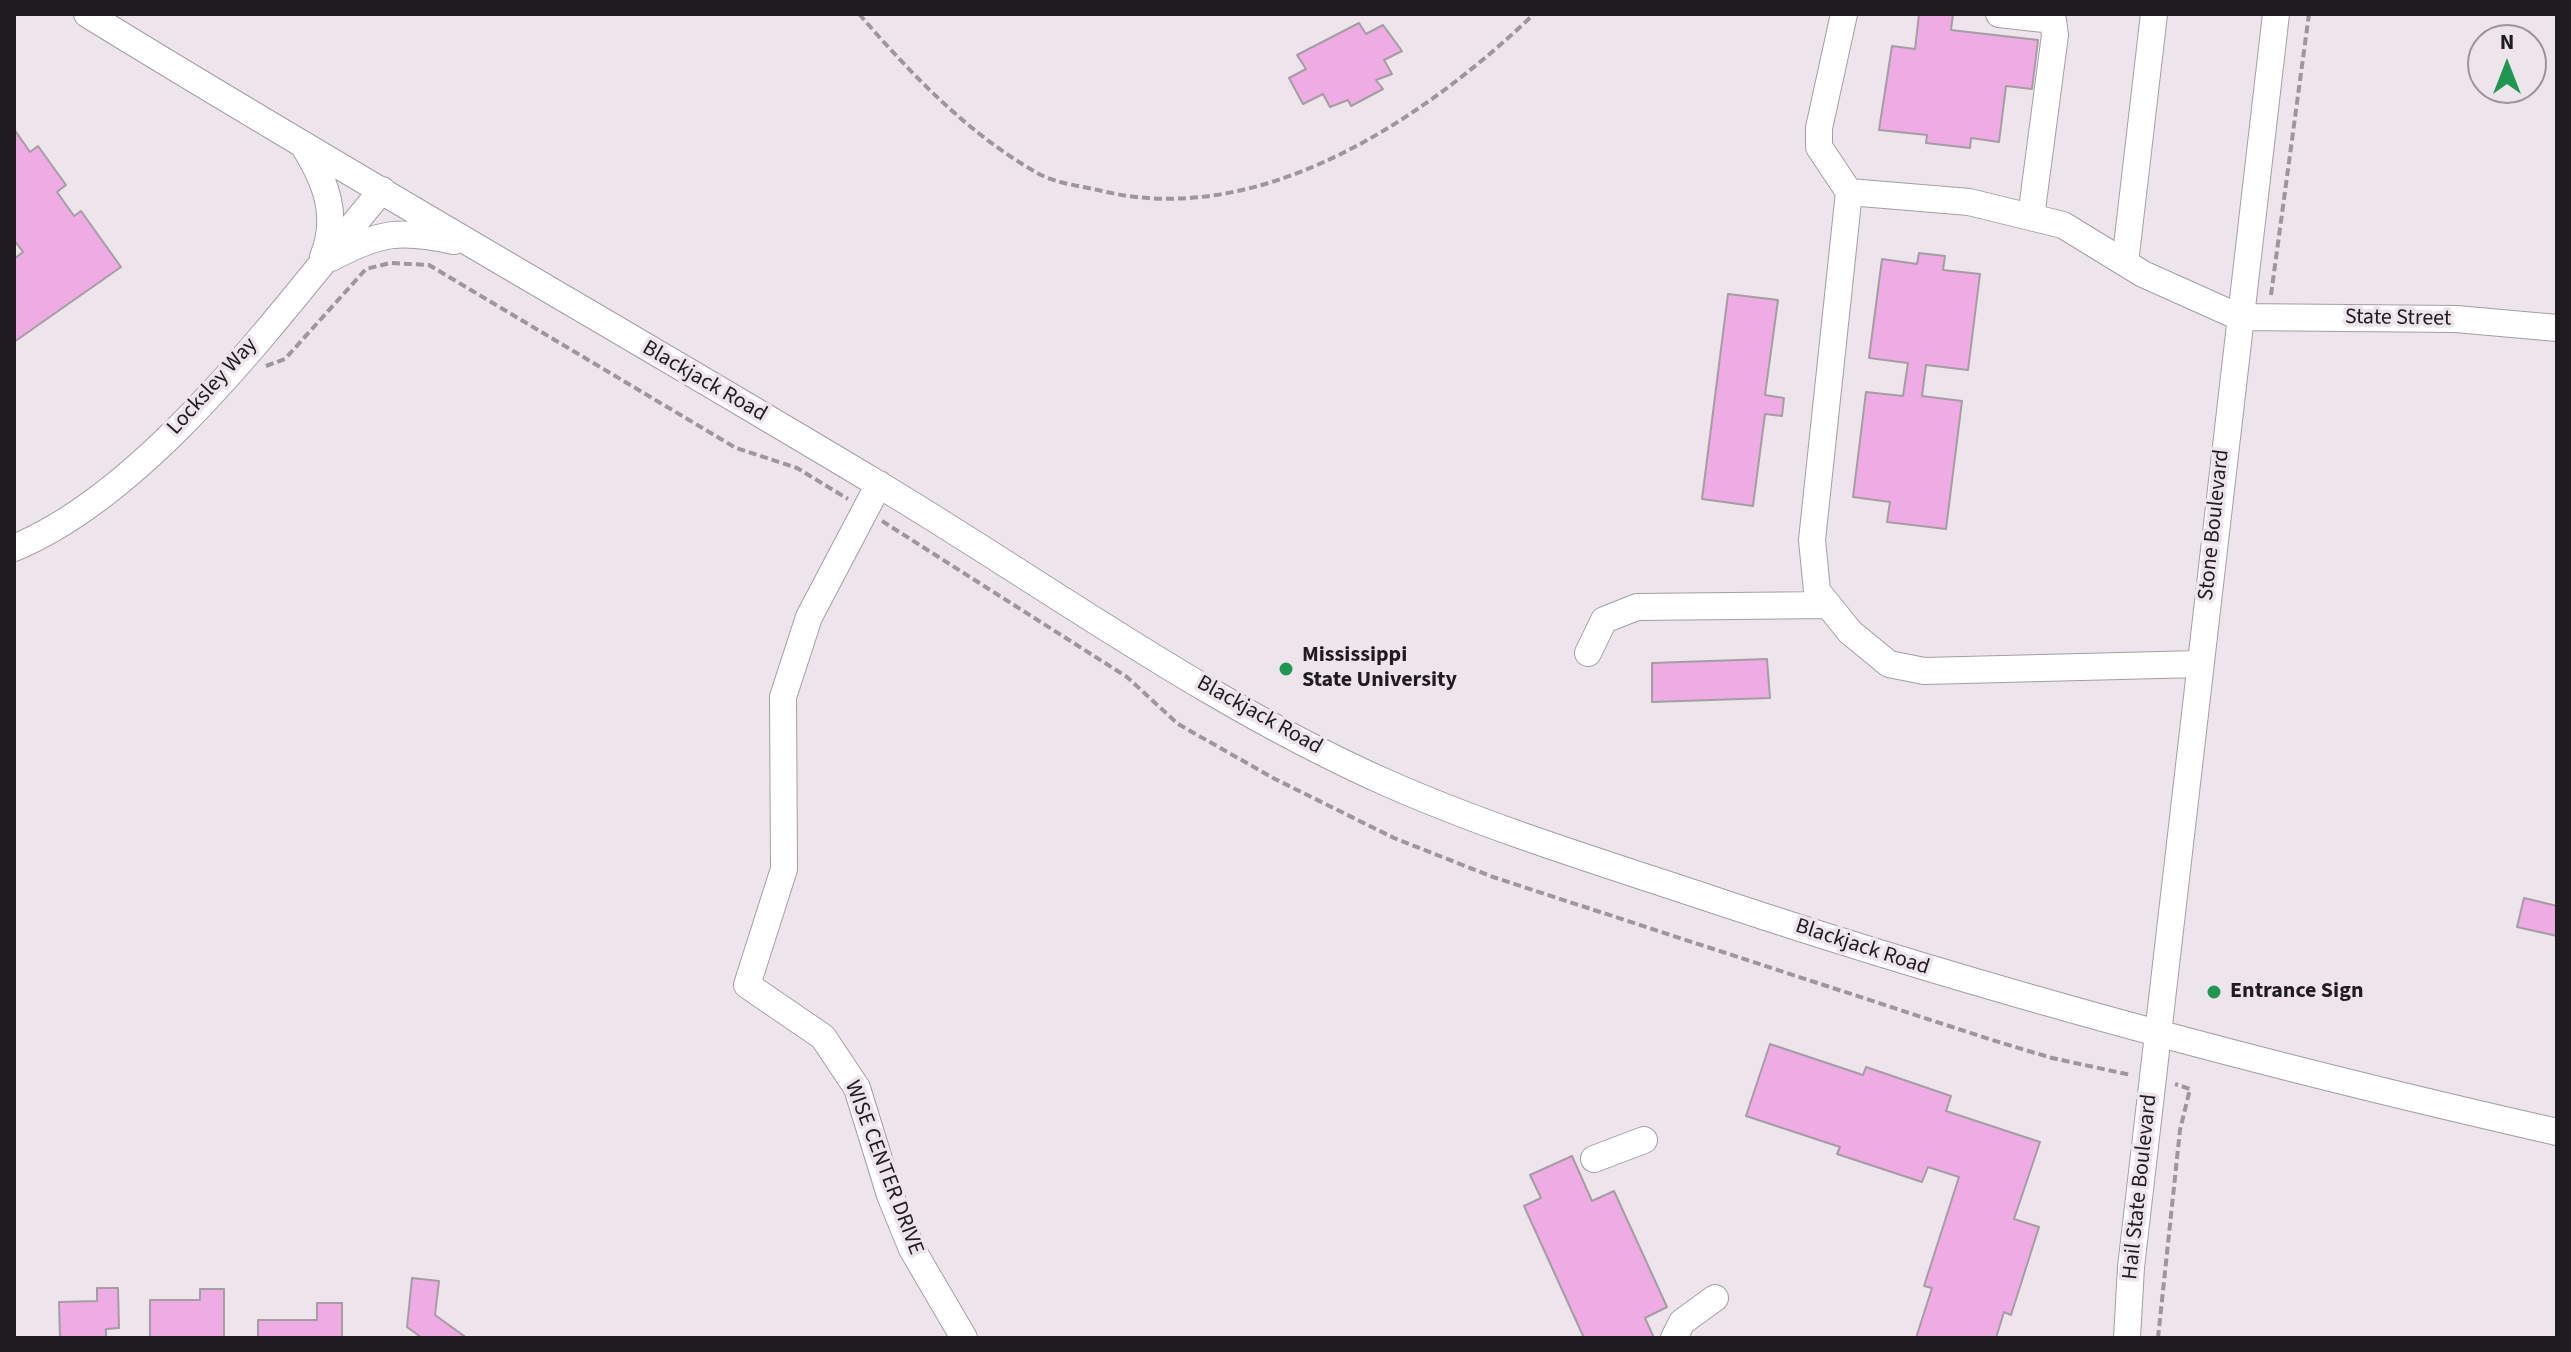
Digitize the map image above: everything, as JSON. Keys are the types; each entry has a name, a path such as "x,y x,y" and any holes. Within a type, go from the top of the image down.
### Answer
{"street":[{"name":"Blackjack Road","path":"87,14 303,145 879,484 1176,670 1292,737 1384,781 1534,839 1889,958 2158,1036 2557,1132"},
{"path":"1844,14 1819,128 1819,147 1849,192 1812,540 1817,591 1850,632 1889,664 1924,671 2199,664"},
{"path":"1999,14 2053,20 2055,35 2031,217"},
{"path":"2125,263 2154,14"},
{"name":"Stone Boulevard","path":"2158,1036 2276,14"},
{"path":"303,145 321,175 329,197 331,236 321,263"},
{"name":"Locksley Way","path":"14,548 74,514 135,471 199,404 382,190"},
{"path":"1849,192 1969,202 2063,225 2125,263 2239,317"},
{"path":"321,263 352,247 401,231 475,246"},
{"name":"State Street","path":"2239,317 2456,319 2557,328"},
{"name":"WISE CENTER DRIVE","path":"879,484 809,617 783,697 784,869 747,985 823,1037 857,1088 890,1195 912,1249 964,1338"},
{"path":"1588,653 1604,620 1637,607 1828,605"},
{"name":"Hail State Boulevard","path":"2127,1338 2131,1267 2158,1036"},
{"path":"1594,1159 1644,1140"},
{"path":"1674,1338 1682,1322 1715,1298"}],"path":[{"path":"859,14 905,67 978,134 1042,176 1124,197 1181,201 1224,196 1291,178 1305,171 1412,112 1490,56 1534,14"},
{"path":"2269,318 2309,14"},
{"path":"2158,1338 2180,1130 2190,1089"}],"building":[{"path":"1919,14 1953,14 1951,30 2038,40 2032,89 2006,86 1999,142 1971,138 1970,148 1926,143 1927,135 1879,130 1892,46 1915,49"},
{"path":"1359,23 1366,34 1383,25 1402,51 1384,60 1392,74 1376,80 1383,89 1351,106 1348,100 1330,107 1323,94 1303,104 1289,78 1306,69 1297,55"},
{"path":"14,129 30,152 38,146 66,185 57,192 74,216 81,211 121,267 14,342 14,259 23,252 14,240"},
{"path":"1919,253 1945,256 1943,270 1980,274 1968,370 1926,365 1922,396 1962,401 1946,529 1887,522 1890,502 1853,497 1866,392 1903,396 1908,363 1869,358 1882,259 1917,264"},
{"path":"1728,294 1778,300 1765,395 1784,398 1782,416 1765,414 1753,506 1702,499"},
{"path":"1767,659 1770,698 1652,702 1652,663"},
{"path":"2524,898 2557,906 2557,936 2517,927"},
{"path":"1770,1044 1863,1075 1866,1067 1951,1096 1946,1111 2040,1142 2014,1219 2039,1227 2011,1315 2004,1312 1996,1338 1916,1338 1932,1288 1924,1286 1959,1177 1928,1167 1922,1182 1837,1154 1840,1147 1746,1116"},
{"path":"1572,1156 1592,1201 1614,1191 1667,1307 1645,1318 1654,1338 1584,1338 1524,1206 1541,1198 1530,1175"},
{"path":"412,1278 439,1281 435,1315 467,1338 422,1338 407,1327"},
{"path":"97,1288 118,1288 119,1328 106,1329 106,1338 60,1338 59,1302 97,1301"},
{"path":"200,1289 224,1289 224,1338 150,1338 150,1300 200,1300"},
{"path":"317,1303 342,1303 342,1338 258,1338 258,1320 317,1320"}],"place":[{"name":"Mississippi State University","path":"1286,669"},
{"name":"Entrance Sign","path":"2214,992"}]}
